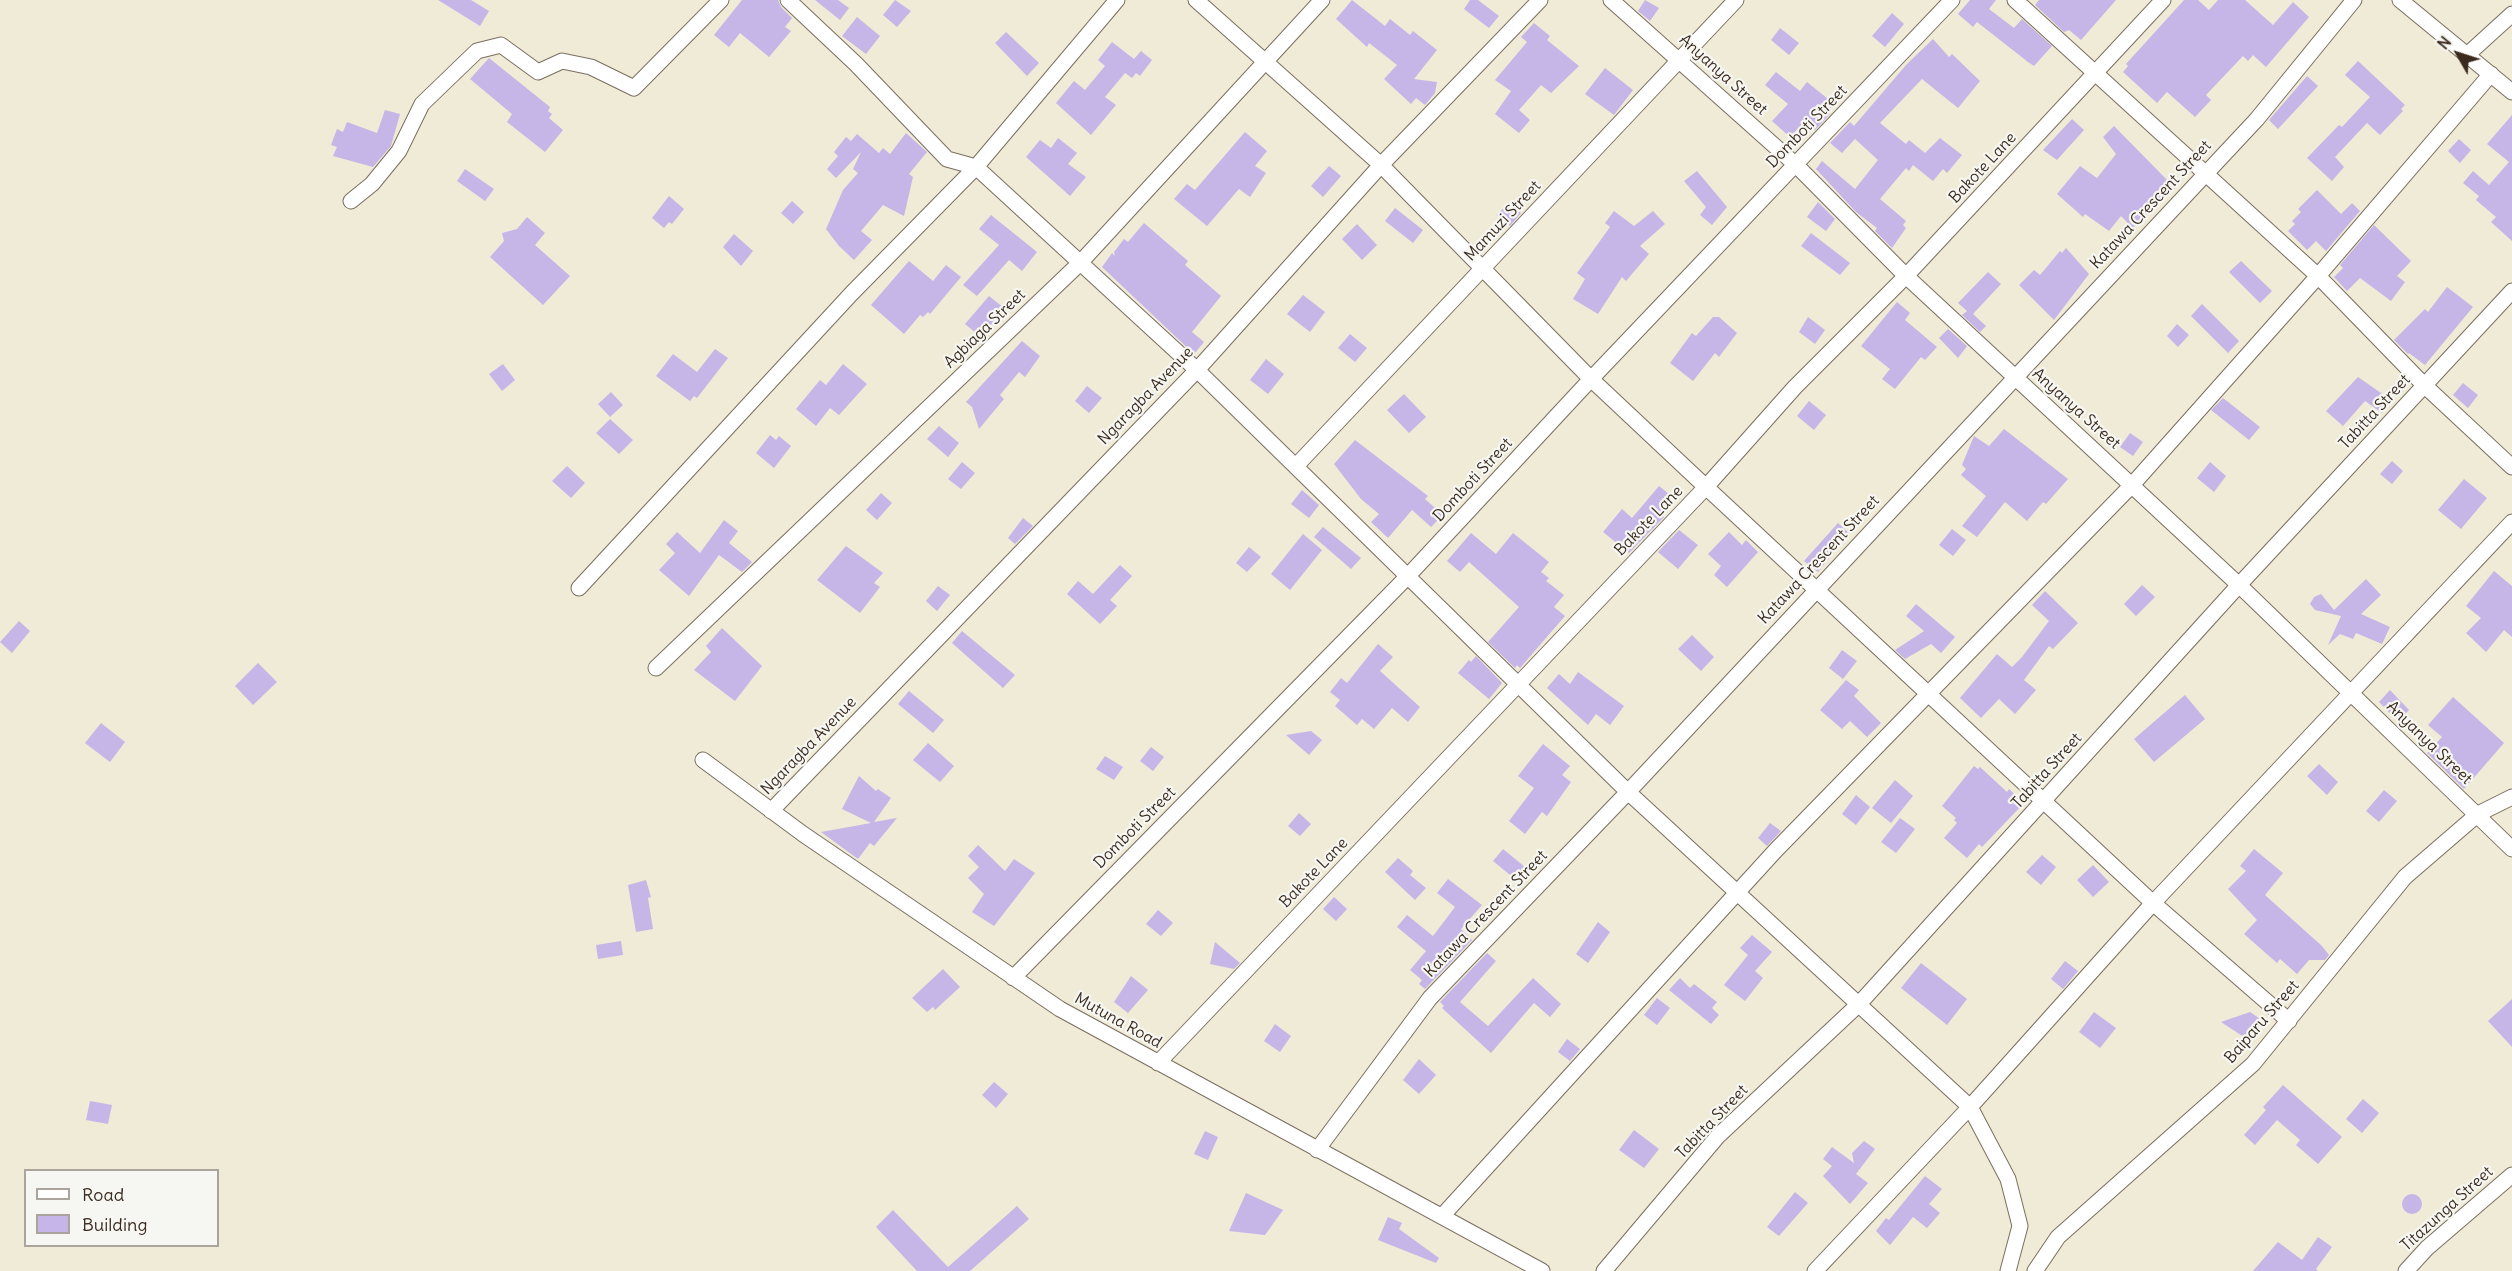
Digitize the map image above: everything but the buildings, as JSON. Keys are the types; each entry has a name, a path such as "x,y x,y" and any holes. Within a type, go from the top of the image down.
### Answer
{"street":[{"path":"351,201 372,184 399,151 422,104 477,51 501,45 538,72 562,62 591,67 634,88 721,0"},
{"path":"788,0 856,64 947,159 976,167 1197,370 1517,686 1628,792 1970,1107 2008,1179 2020,1226 2008,1271"},
{"path":"579,588 852,293 976,167 1117,0"},
{"path":"1196,0 1381,165 1591,379 1706,487 2153,903 2289,1021"},
{"name":"Agbiaga Street","path":"656,668 1080,263 1322,0"},
{"name":"Ngaragba Avenue","path":"771,811 1197,370 1381,165 1540,0"},
{"name":"Anyanya Street","path":"1611,0 1796,165 1906,276 2239,585 2512,849"},
{"name":"Mamuzi Street","path":"1296,466 1736,0"},
{"name":"Domboti Street","path":"1013,978 1407,578 1591,379 1952,0"},
{"path":"2015,0 2318,276 2424,385 2512,467"},
{"name":"Bakote Lane","path":"1158,1063 1706,487 1795,387 1906,276 2163,0"},
{"name":"Katawa Crescent Street","path":"1317,1150 1430,998 1628,792 2257,119 2354,0"},
{"path":"2400,0 2512,92"},
{"path":"2467,55 2512,14"},
{"path":"1443,1215 1737,892 2132,485 2318,276 2491,74"},
{"name":"Tabitta Street","path":"1604,1271 1718,1136 1859,1004 2239,585 2512,291"},
{"path":"1815,1271 1970,1107 2153,903 2512,522"},
{"name":"Mutuna Road","path":"703,760 771,811 1060,1009 1317,1150 1443,1215 1542,1271"},
{"name":"Baiparu Street","path":"2035,1271 2058,1237 2253,1064 2405,877 2478,814 2512,797"},
{"name":"Titazunga Street","path":"2406,1271 2427,1248 2512,1175"}]}
